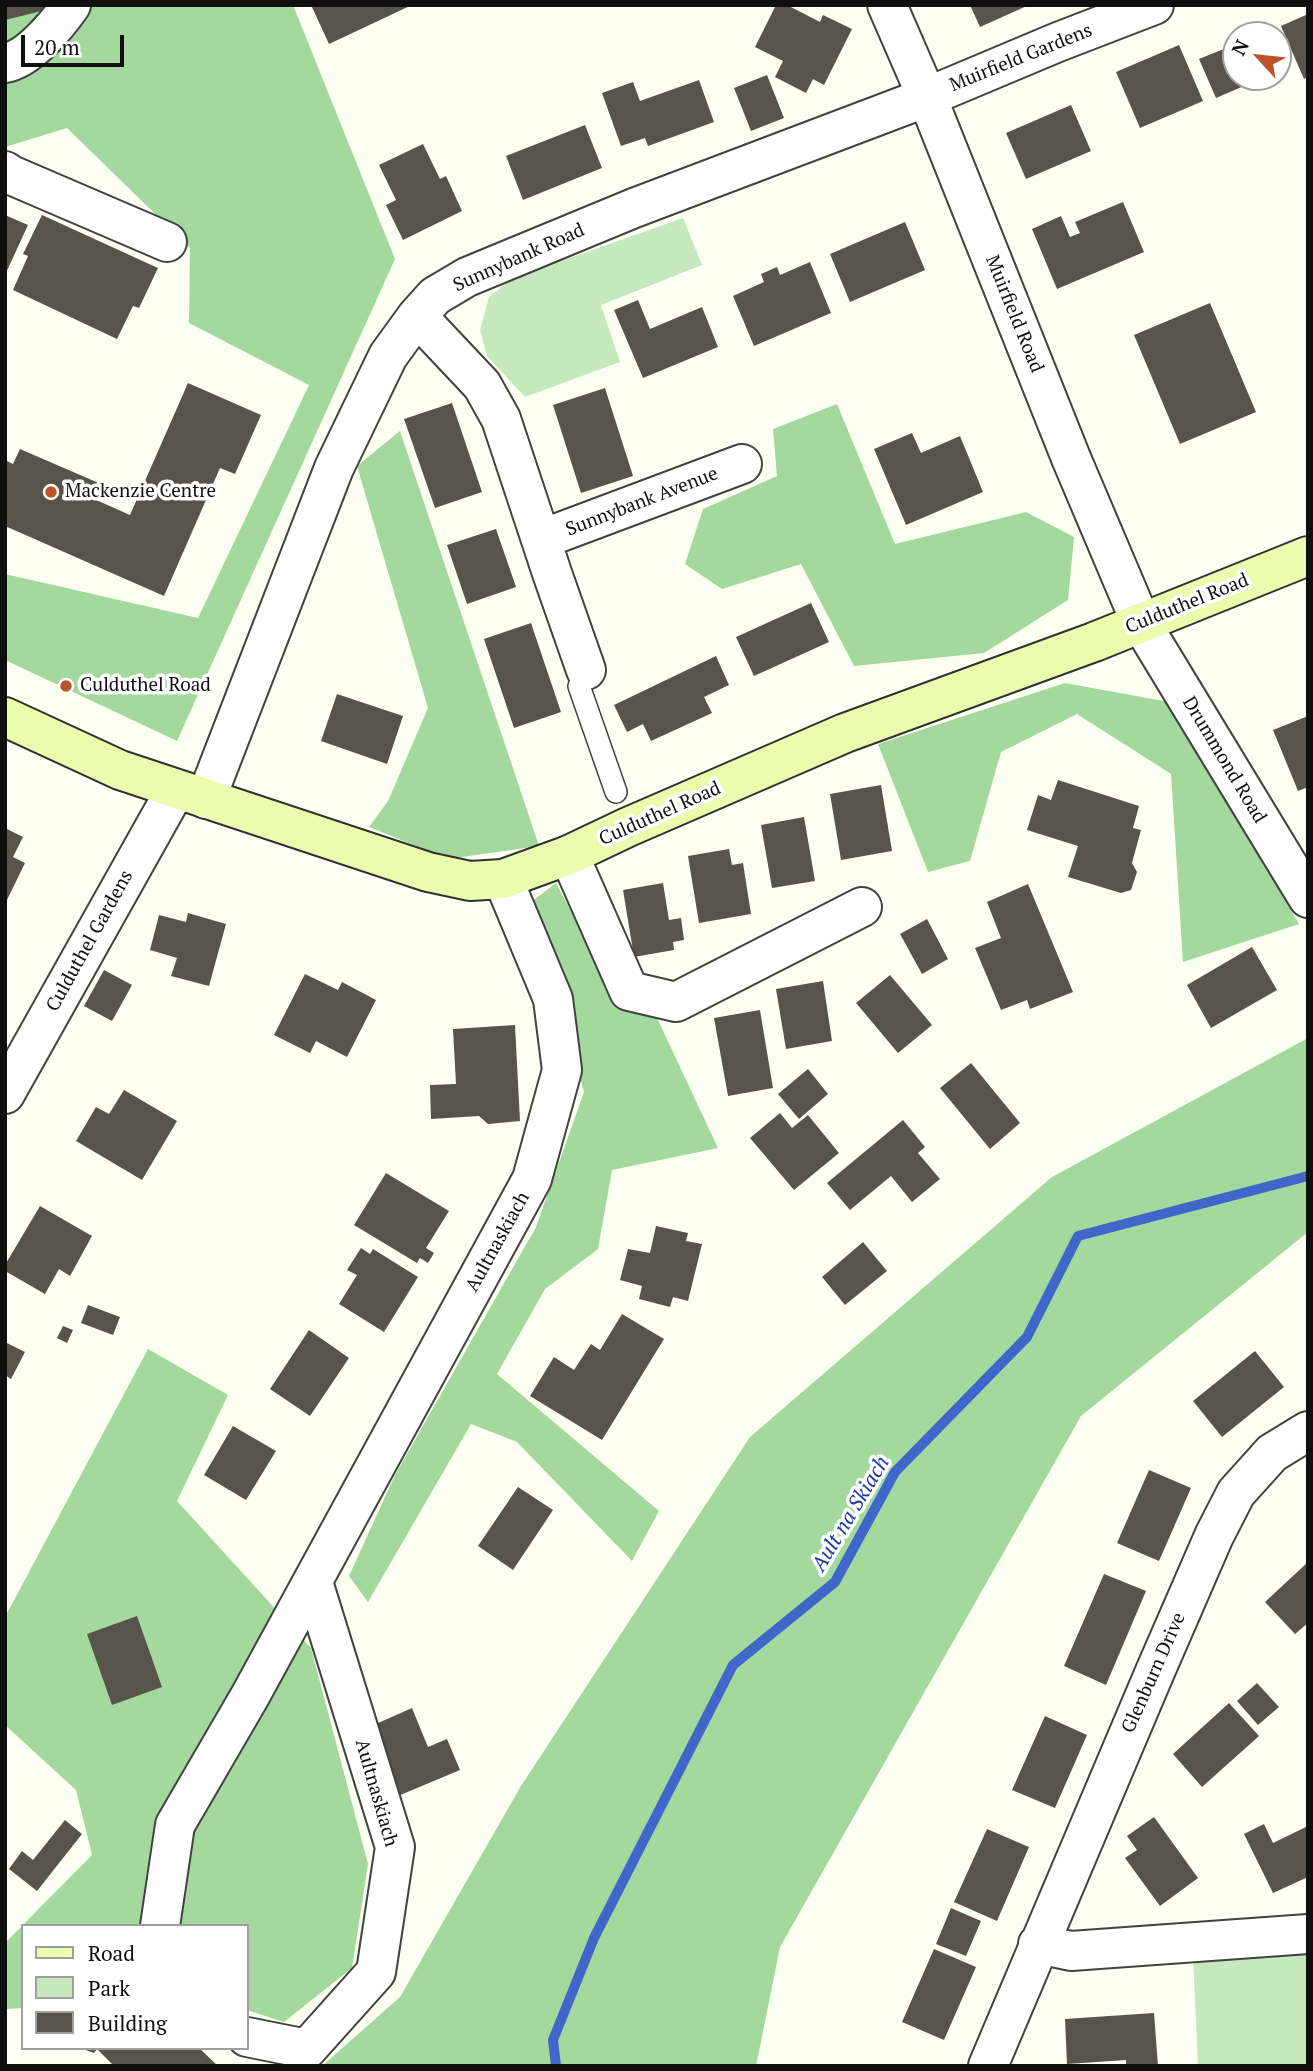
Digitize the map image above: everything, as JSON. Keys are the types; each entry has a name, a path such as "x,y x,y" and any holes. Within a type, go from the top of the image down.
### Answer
{"main road":[{"name":"Culduthel Road","path":"5,717 120,770 428,872 470,881 503,879 569,855 845,733 1141,623 1308,556"}],"street":[{"path":"5,63 35,46 71,5"},
{"name":"Muirfield Road","path":"887,5 1141,623"},
{"name":"Muirfield Gardens","path":"927,97 1154,5"},
{"name":"Sunnybank Road","path":"191,794 334,468 388,356 435,296 467,277 634,208 927,97"},
{"path":"5,170 11,175 167,242"},
{"name":"Sunnybank Avenue","path":"417,316 482,385 501,419 586,670"},
{"name":"Sunnybank Avenue","path":"542,539 742,464"},
{"name":"Drummond Road","path":"1141,623 1308,898"},
{"name":"Culduthel Gardens","path":"5,1094 191,794"},
{"path":"569,855 629,991 676,1002 862,907"},
{"name":"Aultnaskiach","path":"160,1924 175,1825 313,1582 532,1179 562,1070 553,999 503,879"},
{"name":"Glenburn Drive","path":"988,2066 1214,1536 1236,1493 1272,1453 1308,1431"},
{"name":"Aultnaskiach","path":"248,2037 307,2049 376,1972 395,1847 313,1582"},
{"path":"1038,1944 1071,1951 1308,1934"}],"lane":[{"path":"586,670 579,685 616,792"}],"green space":[{"path":"13,5 293,5 395,259 177,741 5,660 5,574 198,618 309,385 189,323 190,248 67,128 5,147 5,16"},
{"path":"683,218 702,265 601,305 620,362 525,397 487,356 480,330 489,297 513,278"},
{"path":"837,404 895,544 1026,512 1074,537 1068,600 984,653 854,666 801,564 722,589 685,564 703,509 777,476 773,429"},
{"path":"400,431 539,846 448,859 369,827 388,801 428,708 357,466"},
{"path":"1065,683 1169,702 1299,924 1183,962 1171,774 1077,714 1001,752 970,861 928,872 878,744"},
{"path":"556,883 618,1000 657,1018 718,1148 612,1170 598,1249 545,1289 497,1374 659,1511 632,1561 517,1442 471,1424 368,1602 349,1576 395,1475 536,1227 584,1092 530,903"},
{"path":"1308,1038 1308,1232 1081,1416 780,1947 756,2066 322,2066 400,1997 521,1786 750,1437 1052,1177"},
{"path":"148,1349 228,1395 177,1501 311,1648 368,1864 352,1968 284,2022 248,2010 248,1924 24,1924 92,1855 76,1790 5,1725 5,1617"},
{"path":"21,1927 21,2008 5,2009 5,1943"},
{"path":"1306,1949 1308,2066 1198,2066 1193,1955"}],"building":[{"path":"5,5 62,5 62,6 5,20"},
{"path":"311,5 412,5 329,44"},
{"path":"776,5 787,5 820,22 823,15 852,29 824,85 813,79 806,93 775,77 783,61 755,47"},
{"path":"970,5 1029,5 980,27"},
{"path":"1308,14 1308,77 1304,79 1292,51 1292,21"},
{"path":"1179,45 1203,101 1140,128 1116,72"},
{"path":"1222,50 1222,91 1232,91 1216,98 1199,59"},
{"path":"767,75 784,118 751,131 734,88"},
{"path":"699,80 714,122 648,146 645,138 621,146 602,93 633,82 640,101"},
{"path":"1071,105 1091,151 1026,179 1006,133"},
{"path":"585,125 602,168 523,200 506,156"},
{"path":"423,144 440,179 446,176 462,211 403,240 386,205 396,200 379,165"},
{"path":"1123,202 1144,252 1057,289 1032,229 1061,216 1070,237 1080,233 1075,222"},
{"path":"5,215 28,225 5,275"},
{"path":"42,215 158,268 139,308 133,306 117,339 13,290 28,256 23,254"},
{"path":"905,222 925,270 850,302 830,254"},
{"path":"810,262 831,313 754,346 733,296 764,282 761,274 777,267 780,275"},
{"path":"638,300 650,329 702,307 718,347 643,378 614,310"},
{"path":"1210,303 1256,412 1180,444 1134,335"},
{"name":"Mackenzie Centre","path":"188,383 261,415 235,474 220,468 164,596 5,526 5,460 13,464 20,449 101,484 94,499 130,515"},
{"path":"605,388 633,476 581,493 553,405"},
{"path":"452,403 482,492 435,508 404,419"},
{"path":"912,433 921,453 960,436 983,492 906,525 874,449"},
{"path":"496,529 516,587 467,604 447,545"},
{"path":"811,603 829,642 754,676 736,637"},
{"path":"531,623 561,712 514,728 484,639"},
{"path":"716,656 729,685 704,697 712,713 651,741 643,724 627,732 614,705"},
{"path":"337,694 403,716 387,764 321,741"},
{"path":"1308,716 1308,787 1298,791 1273,730"},
{"path":"1058,780 1139,806 1133,828 1141,830 1132,863 1137,872 1131,890 1121,893 1068,877 1078,846 1027,830 1038,795 1051,800"},
{"path":"881,785 892,851 841,860 830,794"},
{"path":"804,817 815,881 772,888 761,825"},
{"path":"5,828 23,837 13,857 25,863 5,904"},
{"path":"729,849 732,865 743,863 751,914 699,923 688,856"},
{"path":"663,883 669,920 681,918 684,940 673,942 674,950 634,957 623,890"},
{"path":"1028,884 1073,992 1030,1009 1027,1000 1001,1010 975,948 1001,938 987,902"},
{"path":"188,913 226,924 209,986 171,976 177,958 150,950 159,915 186,922"},
{"path":"927,919 948,959 922,974 900,934"},
{"path":"1252,947 1277,990 1211,1028 1187,985"},
{"path":"104,970 132,985 112,1021 84,1006"},
{"path":"305,974 338,990 342,982 376,1000 347,1057 316,1041 310,1053 274,1035"},
{"path":"890,975 932,1025 898,1053 856,1003"},
{"path":"823,981 832,1041 786,1049 776,989"},
{"path":"760,1010 773,1088 728,1096 714,1018"},
{"path":"515,1025 520,1121 488,1124 479,1116 431,1119 430,1085 456,1084 453,1029"},
{"path":"971,1063 1020,1123 990,1149 940,1088"},
{"path":"808,1069 828,1094 799,1119 778,1094"},
{"path":"124,1090 177,1121 142,1180 76,1141 96,1107 109,1114"},
{"path":"780,1113 792,1128 808,1115 839,1153 794,1190 750,1138"},
{"path":"903,1120 925,1147 918,1153 940,1179 912,1202 891,1176 850,1210 827,1183"},
{"path":"386,1173 449,1211 426,1248 434,1253 428,1263 420,1258 417,1263 354,1225"},
{"path":"40,1206 92,1236 70,1276 59,1269 45,1294 5,1271 5,1265"},
{"path":"656,1226 688,1233 686,1241 702,1244 688,1301 673,1297 670,1307 639,1299 642,1286 620,1280 628,1249 650,1253"},
{"path":"863,1242 887,1271 845,1305 822,1277"},
{"path":"361,1248 370,1254 373,1249 418,1277 384,1332 339,1304 357,1275 347,1270"},
{"path":"88,1305 120,1317 113,1335 81,1323"},
{"path":"622,1314 664,1339 602,1440 530,1396 554,1357 574,1370 591,1344 600,1350"},
{"path":"63,1326 73,1330 67,1343 57,1338"},
{"path":"309,1330 349,1358 310,1416 270,1389"},
{"path":"5,1342 25,1352 11,1379 5,1375"},
{"path":"1255,1351 1284,1387 1222,1437 1193,1401"},
{"path":"233,1426 276,1451 246,1500 204,1475"},
{"path":"1149,1470 1191,1488 1159,1561 1117,1543"},
{"path":"518,1487 553,1510 513,1570 478,1546"},
{"path":"1308,1562 1308,1623 1295,1634 1265,1602"},
{"path":"1104,1574 1146,1591 1106,1685 1064,1666"},
{"path":"137,1616 162,1687 112,1705 87,1634"},
{"path":"1257,1683 1279,1707 1258,1725 1237,1701"},
{"path":"1229,1703 1259,1736 1202,1787 1173,1754"},
{"path":"412,1708 428,1747 447,1739 460,1770 398,1796 369,1727"},
{"path":"1045,1716 1087,1735 1055,1808 1012,1790"},
{"path":"1154,1817 1198,1878 1160,1906 1125,1858 1137,1850 1127,1836"},
{"path":"65,1820 82,1834 37,1891 9,1869 22,1851 33,1860"},
{"path":"1264,1824 1273,1843 1308,1826 1308,1877 1273,1893 1244,1834"},
{"path":"987,1829 1029,1847 997,1921 954,1902"},
{"path":"951,1908 981,1921 966,1956 936,1944"},
{"path":"934,1949 976,1967 944,2040 902,2022"},
{"path":"1154,2013 1158,2066 1126,2066 1126,2060 1067,2064 1065,2019"},
{"path":"98,2050 201,2050 218,2066 114,2066"}],"waterway":[{"name":"Ault na Skiach","path":"556,2066 553,2040 594,1938 733,1665 835,1582 895,1472 1027,1337 1078,1236 1308,1176"}],"place":[{"name":"Mackenzie Centre","path":"51,492"},
{"name":"Culduthel Road","path":"66,686"}]}
